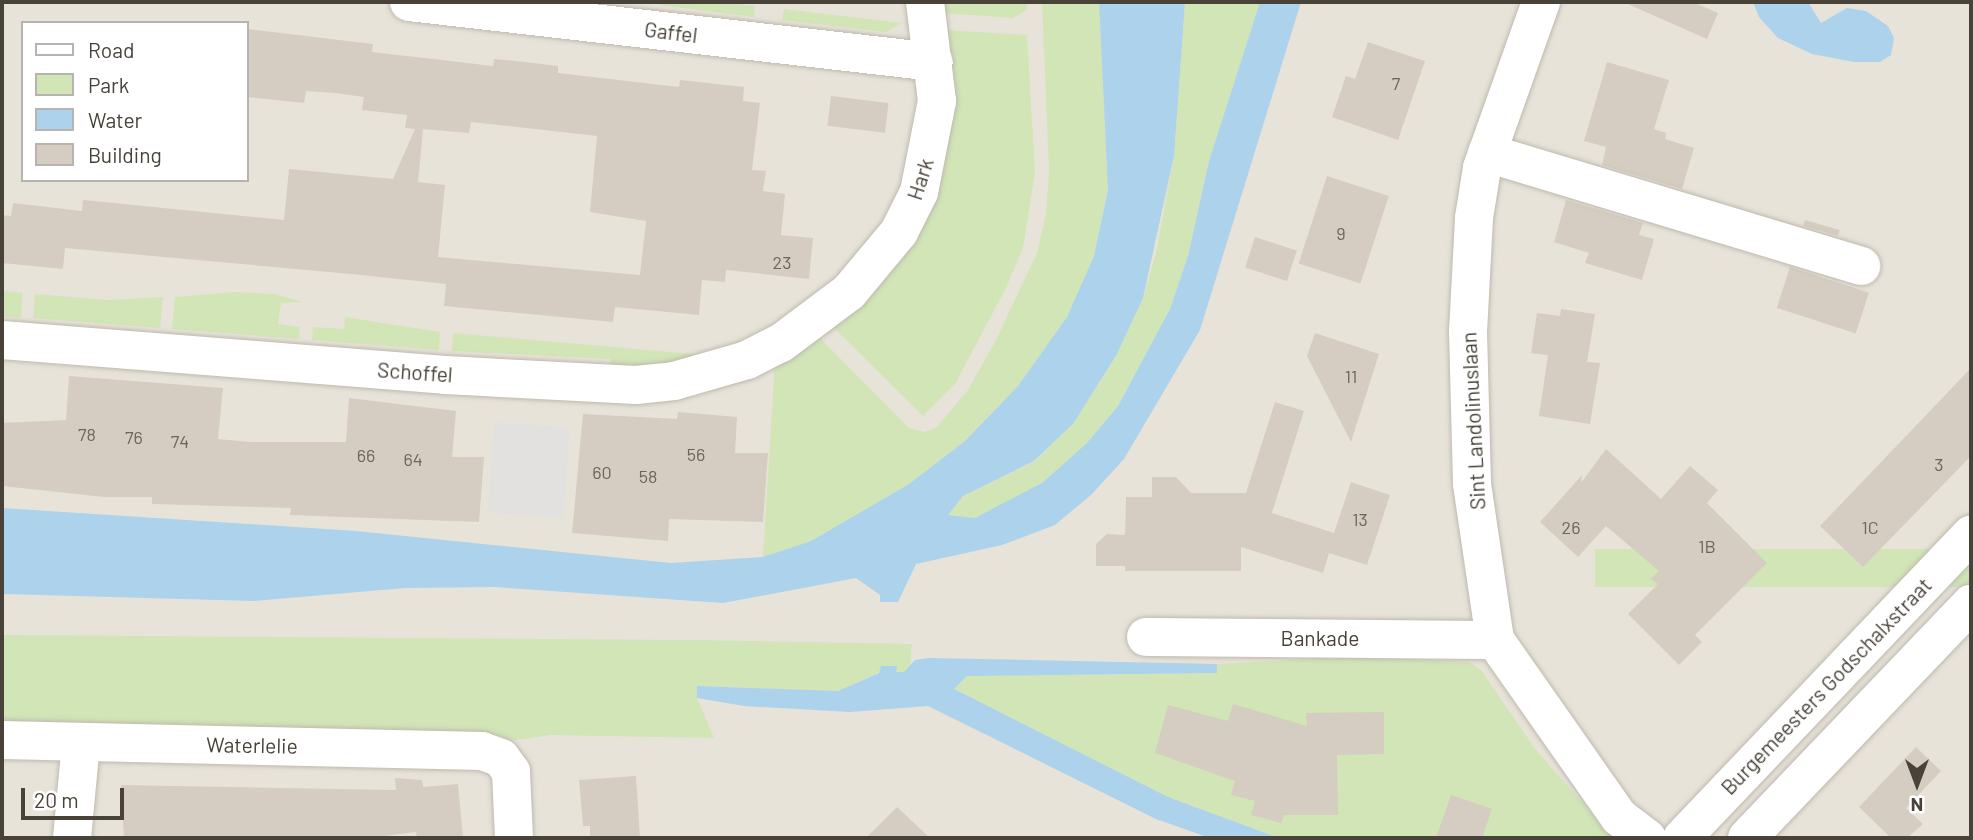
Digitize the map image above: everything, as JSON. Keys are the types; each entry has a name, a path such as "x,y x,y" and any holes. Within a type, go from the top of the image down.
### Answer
{"street":[{"name":"Gaffel","path":"409,2 934,62"},
{"name":"Hark","path":"815,320 874,266 919,192 937,101 925,2"},
{"name":"Sint Landolinuslaan","path":"1541,2 1487,153 1473,226 1468,331 1472,484 1495,640 1619,817 1647,838"},
{"path":"1487,153 1861,266"},
{"name":"Schoffel","path":"2,340 445,375 636,385 674,381 747,360 815,320"},
{"name":"Burgemeesters Godschalxstraat","path":"1682,838 1940,556 1971,535"},
{"path":"1747,838 1971,604"},
{"name":"Bankade","path":"1146,637 1495,640"},
{"name":"Waterlelie","path":"2,740 482,751 501,758 511,772 514,838"},
{"path":"72,838 81,741"}],"shaded area":[{"path":"2,2 1971,2 1971,838 2,838"},
{"path":"494,422 570,427 563,518 488,513"}],"green space":[{"path":"660,2 722,2 755,6 754,17 659,5"},
{"path":"941,2 1027,2 1027,10 1013,18 943,13"},
{"path":"1042,2 1099,2 1108,190 1094,256 1067,317 1018,386 965,441 909,484 811,541 763,557 775,360 819,337 909,428 925,432 937,427 968,390 996,340 1037,253 1046,214 1049,171"},
{"path":"1185,2 1260,2 1209,161 1188,256 1170,309 1118,406 1087,443 1042,483 1002,506 975,518 948,515 963,496 1035,461 1073,424 1117,354 1143,298 1156,253 1174,156"},
{"path":"784,9 902,23 886,32 782,20"},
{"path":"945,30 1027,35 1035,172 1023,248 1005,290 955,384 923,416 833,327 888,271"},
{"path":"2,291 23,293 21,318 2,316"},
{"path":"234,292 274,294 303,302 281,303 278,324 300,327 299,339 172,329 175,297"},
{"path":"35,294 108,300 163,297 160,328 33,318"},
{"path":"345,317 440,332 439,350 312,340 313,327 344,329"},
{"path":"453,333 705,355 706,358 610,369 610,359 452,351"},
{"path":"1595,549 1971,549 1971,587 1595,587"},
{"path":"2,635 912,644 910,667 904,672 879,672 838,691 697,686 697,698 714,738 550,735 518,740 2,727"},
{"path":"1342,657 1469,662 1481,670 1536,750 1614,838 1279,838 1168,797 954,689 967,676 1217,673 1217,664"}],"water":[{"path":"1099,2 1185,2 1174,156 1143,298 1117,354 1073,424 1034,461 963,496 948,515 975,518 1042,483 1087,443 1118,406 1170,309 1188,256 1209,161 1260,2 1301,2 1200,330 1124,459 1091,495 1055,525 1002,545 916,564 898,602 880,602 880,595 856,578 723,603 495,587 405,588 254,601 2,594 2,508 356,531 671,563 763,557 811,541 909,484 965,441 1018,386 1067,317 1094,256 1108,190"},
{"path":"1753,2 1808,2 1821,23 1847,8 1866,11 1888,26 1894,38 1891,55 1880,62 1854,62 1812,54 1778,38 1759,17"},
{"path":"928,658 1217,664 1217,673 967,676 954,689 1168,797 1279,838 1210,838 1156,819 928,706 850,712 744,706 697,698 697,686 838,691 879,673 881,666 897,666 896,672 904,672 915,660"}],"building":[{"path":"1623,2 1693,2 1718,13 1707,39"},
{"path":"248,29 373,44 372,52 493,66 494,59 525,62 558,66 558,73 679,87 680,80 744,87 743,101 760,103 752,170 766,171 763,191 785,194 781,235 813,238 809,279 726,270 725,282 702,280 699,315 615,307 613,322 444,306 446,284 351,274 65,248 63,269 2,263 2,215 11,216 13,203 82,211 83,200 284,220 289,169 393,179 415,129 405,128 407,115 362,110 364,97 335,93 306,91 304,103 248,97","holes":["471,122 597,136 590,212 646,221 640,275 438,257 445,185 418,182 423,129 469,133"]},
{"path":"1368,42 1425,61 1398,140 1332,117 1346,76 1355,79"},
{"path":"1607,62 1669,80 1654,129 1666,133 1665,139 1694,148 1682,189 1602,165 1606,147 1584,141"},
{"path":"831,96 889,103 885,133 827,126"},
{"path":"1327,176 1389,196 1360,284 1299,263"},
{"path":"1566,200 1643,223 1639,235 1654,239 1642,280 1585,263 1589,253 1554,242"},
{"path":"1805,220 1840,230 1838,236 1803,226"},
{"path":"1255,237 1297,251 1287,281 1245,267"},
{"path":"1790,267 1869,293 1856,334 1777,308"},
{"path":"1561,309 1595,314 1587,362 1600,363 1590,424 1539,416 1548,355 1531,353 1537,313 1560,316"},
{"path":"1315,333 1379,354 1351,442 1307,356"},
{"path":"1971,368 1971,456 1863,567 1820,526"},
{"path":"69,376 223,388 218,439 251,442 346,442 349,398 456,411 452,457 484,457 479,522 290,515 291,508 152,504 152,497 104,497 2,486 2,423 66,420"},
{"path":"1275,402 1304,411 1272,513 1334,533 1351,482 1390,495 1367,565 1329,553 1323,573 1241,547 1241,571 1125,571 1125,566 1096,566 1096,544 1107,534 1125,535 1126,497 1152,497 1152,477 1176,477 1191,493 1246,493"},
{"path":"678,412 737,417 735,453 768,453 763,522 669,519 668,541 572,533 583,414 677,419"},
{"path":"1606,449 1661,499 1690,466 1718,490 1707,503 1767,563 1695,635 1702,642 1679,665 1628,614 1658,584 1651,579 1659,571 1606,526 1578,557 1540,522 1582,475 1581,483"},
{"path":"1233,704 1307,726 1306,713 1384,712 1384,754 1337,755 1338,815 1284,815 1281,823 1251,815 1255,801 1231,795 1235,781 1155,753 1168,705 1228,721"},
{"path":"1916,747 1941,771 1906,808 1923,824 1907,838 1891,838 1859,807"},
{"path":"636,776 640,838 590,838 590,826 583,826 579,780"},
{"path":"395,778 422,780 423,787 458,784 463,838 417,838 416,832 369,838 124,838 121,785 396,790"},
{"path":"1451,795 1492,809 1482,838 1436,838"},
{"path":"897,807 930,838 866,838"}]}
